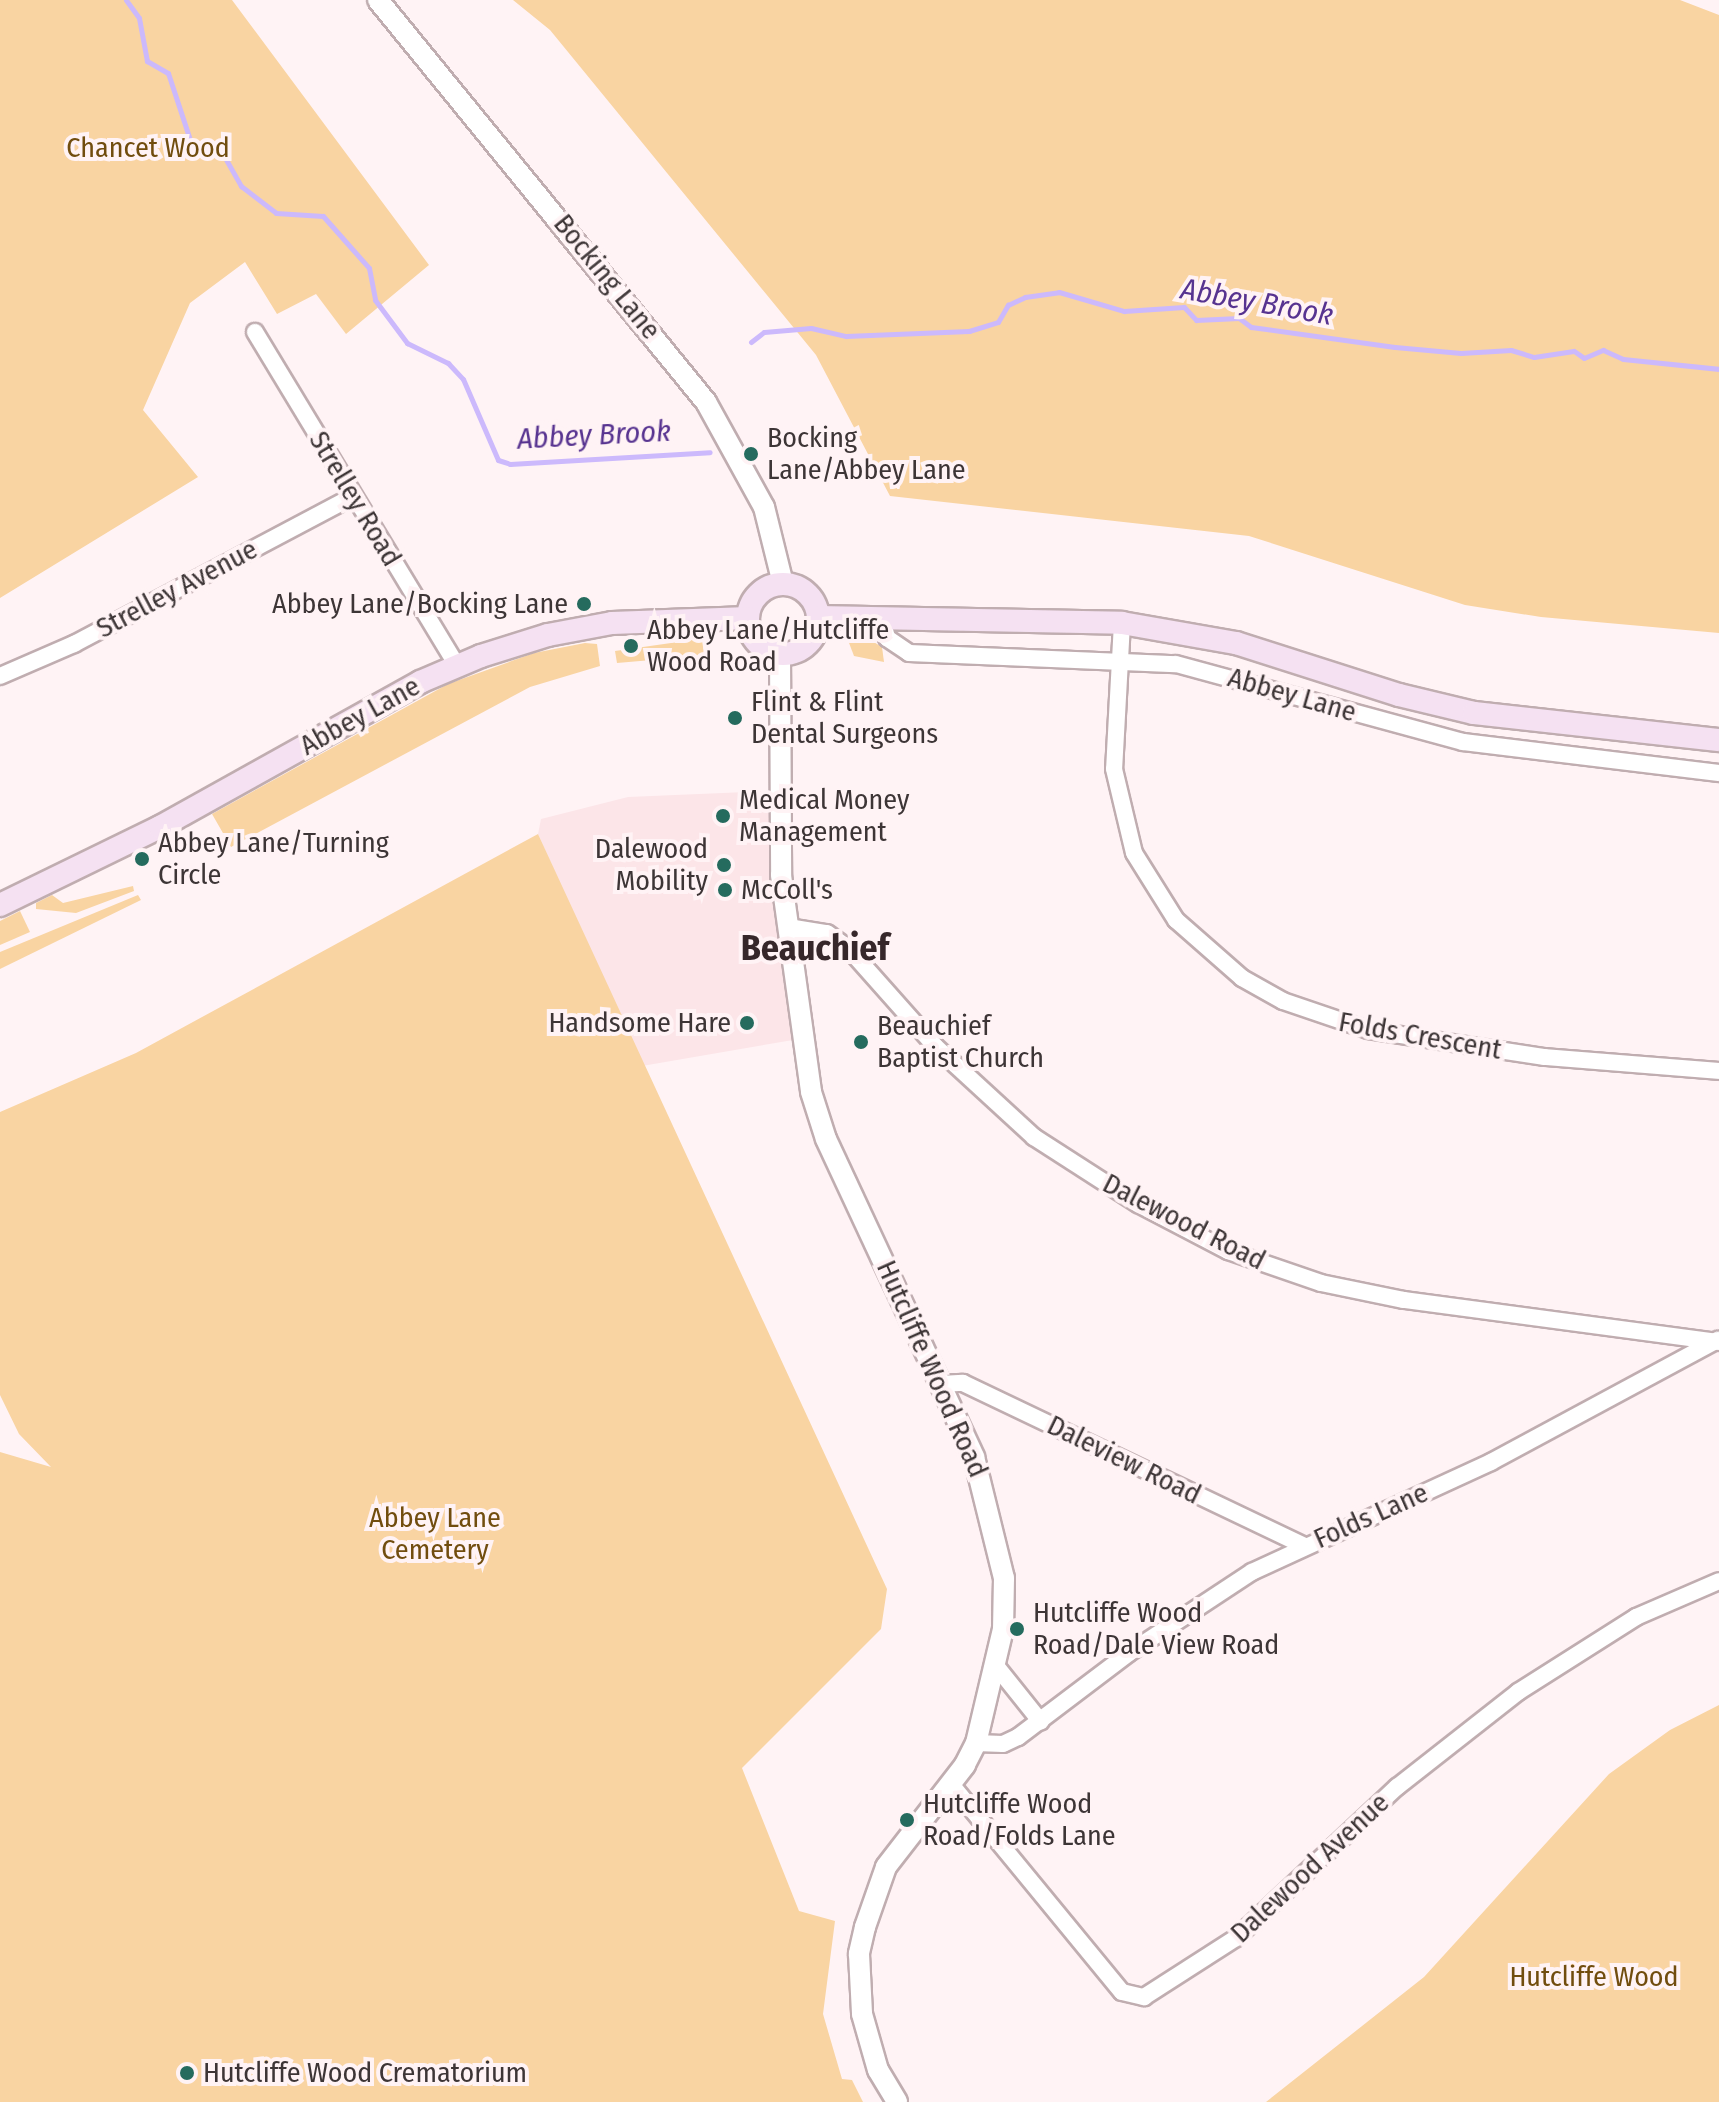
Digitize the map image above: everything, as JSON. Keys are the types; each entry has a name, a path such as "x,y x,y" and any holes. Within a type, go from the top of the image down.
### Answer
{"main road":[{"path":"783,584 807,594 818,617 808,643 780,653 758,642 748,618 758,595 783,584"},
{"name":"Abbey Lane","path":"818,617 1122,623 1236,643 1399,695 1474,713 1719,740"},
{"name":"Abbey Lane","path":"0,905 160,827 457,665 586,626 748,618"}],"street":[{"name":"Bocking Lane","path":"378,0 706,402 764,507 783,584"},
{"name":"Strelley Road","path":"255,332 352,497 457,665"},
{"name":"Strelley Avenue","path":"0,676 74,644 352,497"},
{"name":"Abbey Lane","path":"882,619 887,638 909,653 1119,658 1221,674 1463,742 1719,773"},
{"name":"Folds Crescent","path":"1122,623 1114,769 1134,853 1176,920 1242,978 1283,1001 1368,1030 1545,1057 1719,1071"},
{"name":"Hutcliffe Wood Road","path":"780,653 779,841 800,1034 826,1139 979,1468 997,1543 1004,1604 997,1667 976,1743 951,1784 886,1867 872,1898 859,1954 867,2032 878,2070 897,2102"},
{"name":"Dalewood Road","path":"788,927 827,933 848,948 936,1047 1034,1137 1138,1204 1228,1251 1321,1283 1404,1300 1718,1341"},
{"name":"Folds Lane","path":"976,1743 1003,1744 1041,1722 1184,1615 1305,1546 1491,1462 1718,1341"},
{"name":"Daleview Road","path":"941,1384 963,1383 1305,1546"},
{"name":"Dalewood Avenue","path":"951,1784 1122,1992 1144,1997 1236,1938 1397,1787 1518,1692 1636,1617 1719,1581"},
{"path":"997,1667 1041,1722"}],"shaded area":[{"path":"768,791 772,794 780,949 793,1040 642,1066 538,834 541,819 628,797"}],"green space":[{"name":"Chancet Wood","path":"0,0 232,0 429,265 346,334 316,294 277,314 245,262 190,303 143,410 198,477 0,598"},
{"path":"513,0 1680,0 1719,15 1719,633 1541,617 1465,605 1249,536 890,496 816,355 550,30"},
{"path":"846,635 862,635 882,647 884,662 854,656"},
{"path":"706,638 710,655 617,663 615,651"},
{"path":"585,643 597,644 600,666 530,687 231,847 212,814 448,684 534,653"},
{"name":"Abbey Lane Cemetery","path":"538,834 887,1589 881,1629 742,1768 799,1911 835,1921 823,2014 842,2079 852,2080 863,2102 0,2102 0,1452 51,1467 19,1434 0,1395 0,1112 136,1053"},
{"path":"133,886 134,891 76,913 36,909 36,903 52,895 63,903"},
{"path":"138,895 141,900 0,969 0,952"},
{"path":"20,911 30,932 0,945 0,921"},
{"name":"Hutcliffe Wood","path":"1719,1705 1719,2102 1266,2102 1424,1977 1609,1774 1670,1730"}],"waterway":[{"name":"Abbey Brook","path":"126,0 139,18 147,61 168,73 192,146 220,149 241,186 276,213 323,216 369,268 375,300 407,343 448,363 463,379 498,460 510,464 710,452"},
{"name":"Abbey Brook","path":"751,342 764,332 811,328 846,336 969,331 998,322 1008,305 1025,297 1059,292 1124,311 1184,307 1196,320 1239,318 1251,327 1395,347 1461,353 1511,350 1534,357 1574,351 1584,358 1603,350 1623,359 1719,369"}],"place":[{"name":"Bocking Lane/Abbey Lane","path":"751,454"},
{"name":"Abbey Lane/Bocking Lane","path":"584,604"},
{"name":"Abbey Lane/Hutcliffe Wood Road","path":"631,646"},
{"name":"Flint & Flint Dental Surgeons","path":"735,718"},
{"name":"Medical Money Management","path":"723,816"},
{"name":"Abbey Lane/Turning Circle","path":"142,859"},
{"name":"Dalewood Mobility","path":"724,865"},
{"name":"McColl's","path":"725,890"},
{"name":"Handsome Hare","path":"747,1023"},
{"name":"Beauchief Baptist Church","path":"861,1042"},
{"name":"Hutcliffe Wood Road/Dale View Road","path":"1017,1629"},
{"name":"Hutcliffe Wood Road/Folds Lane","path":"907,1820"},
{"name":"Hutcliffe Wood Crematorium","path":"187,2073"}],"district":[{"name":"Beauchief","path":"815,949"}]}
